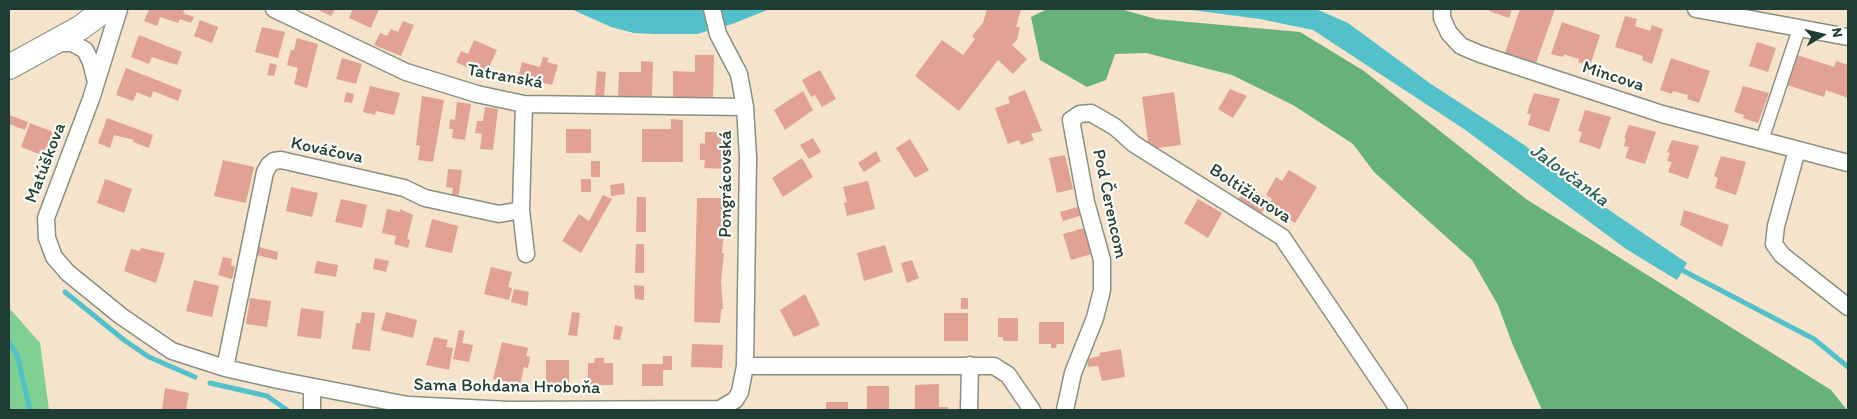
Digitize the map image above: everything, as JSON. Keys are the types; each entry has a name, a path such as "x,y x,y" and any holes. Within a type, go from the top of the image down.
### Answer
{"main road":[{"path":"9,67 80,28 106,9"}],"street":[{"name":"Matúškova","path":"54,257 47,238 46,218 96,84 120,9"},
{"name":"Tatranská","path":"274,9 406,72 460,90 524,104 745,107"},
{"name":"Pongrácovská","path":"712,9 718,34 737,69 745,107 748,157 745,366"},
{"name":"Mincova","path":"1442,9 1442,18 1449,33 1461,46 1480,54 1662,114 1848,163"},
{"path":"1696,9 1848,37"},
{"path":"1762,140 1800,29"},
{"path":"53,43 72,43 85,50 91,62 96,84"},
{"path":"524,104 521,210 526,254"},
{"name":"Boltižiarova","path":"1071,120 1085,112 1102,118 1134,144 1282,237 1399,410"},
{"name":"Pod Čerencom","path":"1065,410 1073,373 1095,318 1103,281 1102,260 1086,202 1071,120"},
{"path":"1798,150 1776,226 1774,244 1782,255 1848,307"},
{"name":"Kováčova","path":"225,368 266,172 269,165 274,161 281,160 404,188 425,198 499,214 521,210"},
{"name":"Sama Bohdana Hroboňa","path":"54,257 68,273 147,336 172,351 225,368 312,388 420,406 509,410 683,410 720,408 735,400 744,382 745,366"},
{"path":"969,410 970,365"},
{"path":"745,366 994,366 1008,375 1032,410"},
{"path":"312,388 312,410"}],"green space":[{"path":"1047,9 1120,9 1156,19 1300,32 1364,71 1526,199 1831,390 1847,410 1542,410 1512,343 1498,305 1472,260 1374,172 1353,144 1293,105 1232,75 1146,53 1115,54 1106,80 1087,87 1040,60 1031,17"},
{"path":"11,310 40,343 49,410 9,410 9,312"}],"water":[{"path":"571,9 770,9 732,24 697,34 655,34 634,33 611,27"},
{"path":"1184,9 1316,9 1348,23 1431,84 1523,144 1587,195 1687,263 1677,280 1626,249 1464,129 1313,30 1260,19"}],"building":[{"path":"149,9 185,9 183,13 194,17 191,23 180,19 178,23 160,17 157,26 144,21"},
{"path":"316,9 335,9 331,16"},
{"path":"353,9 379,9 371,28 349,18"},
{"path":"987,9 1021,9 1016,27 1020,27 1017,40 1012,45 1027,59 1013,74 998,60 959,111 915,76 942,40 963,55 975,39 972,36 983,23"},
{"path":"1490,9 1512,9 1509,18 1489,11"},
{"path":"1520,9 1555,9 1536,63 1505,53"},
{"path":"1625,16 1637,19 1635,26 1650,31 1652,25 1663,29 1652,64 1642,60 1643,56 1615,47"},
{"path":"200,20 218,27 212,43 194,36"},
{"path":"403,21 414,25 401,56 374,45 380,33 387,36 391,29 398,32"},
{"path":"1562,22 1600,35 1590,66 1578,62 1579,59 1564,54 1563,57 1551,54"},
{"path":"262,27 285,32 278,58 255,52"},
{"path":"139,35 182,52 177,65 152,57 149,64 131,57"},
{"path":"297,38 318,44 307,88 294,84 298,68 287,65"},
{"path":"474,40 497,50 485,76 456,62 461,51 468,54"},
{"path":"1757,42 1776,48 1768,72 1749,66"},
{"path":"1794,54 1834,67 1836,61 1848,65 1848,98 1826,90 1824,97 1784,84"},
{"path":"695,55 714,55 713,98 673,97 673,71 695,72"},
{"path":"543,57 549,58 547,62 558,65 552,85 539,82 537,88 517,82 522,62 540,67"},
{"path":"342,58 362,64 356,84 336,79"},
{"path":"1671,58 1710,71 1699,103 1687,99 1688,95 1673,91 1672,94 1660,90"},
{"path":"641,61 653,62 652,97 618,96 619,72 641,72"},
{"path":"270,63 277,65 274,76 267,75"},
{"path":"126,68 182,90 178,101 153,91 151,98 137,92 133,101 116,95"},
{"path":"820,70 836,99 822,107 815,95 811,97 802,80"},
{"path":"597,71 606,72 604,96 595,96"},
{"path":"370,86 400,93 394,115 376,111 375,115 363,112"},
{"path":"1743,86 1769,93 1758,123 1743,118 1744,115 1734,112"},
{"path":"1230,89 1247,96 1233,118 1218,109"},
{"path":"1025,90 1042,131 1031,134 1034,140 1021,145 1019,140 1008,144 995,108 1010,103 1008,97"},
{"path":"803,91 813,110 785,130 774,110"},
{"path":"346,92 354,94 352,103 344,102"},
{"path":"1174,92 1181,145 1149,149 1142,97"},
{"path":"1534,93 1560,99 1549,132 1528,125 1531,115 1527,113"},
{"path":"422,96 444,100 433,162 418,160 420,146 416,145"},
{"path":"457,102 471,104 465,140 452,138 453,129 449,129 450,119 455,120"},
{"path":"485,107 498,109 493,150 480,149 482,134 475,133 477,121 483,121"},
{"path":"1585,110 1611,117 1600,149 1579,142 1582,132 1578,131"},
{"path":"9,115 28,122 25,130 9,124"},
{"path":"107,118 153,135 149,148 133,142 134,140 114,135 110,148 98,143"},
{"path":"671,119 683,120 683,162 642,162 642,129 671,129"},
{"path":"30,123 61,135 52,159 21,147"},
{"path":"1629,125 1656,132 1645,164 1625,158 1629,147 1624,146 1626,138 1624,138"},
{"path":"566,129 591,129 591,153 566,153"},
{"path":"705,132 728,132 728,140 731,140 731,152 726,152 727,169 704,168 705,160 700,160 700,143 705,144"},
{"path":"813,138 821,152 809,159 800,145"},
{"path":"910,139 929,170 915,178 896,148"},
{"path":"1672,140 1699,146 1688,179 1668,172 1672,162 1667,161 1670,153 1667,152"},
{"path":"876,151 881,161 864,172 858,163"},
{"path":"1065,155 1073,189 1057,193 1049,158"},
{"path":"1721,156 1746,162 1736,195 1715,188 1718,178 1714,176"},
{"path":"802,158 813,177 783,197 772,178"},
{"path":"223,160 254,167 246,203 214,196"},
{"path":"591,161 600,161 600,177 591,177"},
{"path":"448,169 462,170 458,201 451,200 453,188 446,187"},
{"path":"1289,170 1317,187 1295,223 1267,207 1272,199 1266,195 1276,177 1282,181"},
{"path":"105,179 132,189 124,213 97,203"},
{"path":"581,179 591,179 591,192 581,192"},
{"path":"868,181 875,209 847,216 844,203 847,202 843,187"},
{"path":"624,183 625,194 611,196 610,185"},
{"path":"1247,186 1270,200 1261,214 1238,200"},
{"path":"291,187 318,193 312,217 286,211"},
{"path":"603,195 612,199 581,253 562,241 579,214 589,221"},
{"path":"637,197 646,197 646,232 636,232"},
{"path":"697,198 722,198 725,219 721,281 723,309 721,309 720,323 694,322"},
{"path":"341,199 367,205 362,228 335,222"},
{"path":"1198,199 1222,213 1208,238 1184,223"},
{"path":"1081,206 1083,215 1063,221 1060,212"},
{"path":"387,209 400,212 400,209 413,215 407,239 410,240 408,248 394,244 396,236 382,233"},
{"path":"1684,210 1729,225 1722,247 1680,225"},
{"path":"432,219 458,226 452,253 425,247"},
{"path":"1084,228 1092,254 1071,260 1063,234"},
{"path":"636,244 644,244 644,273 635,273"},
{"path":"885,245 893,272 864,281 857,253"},
{"path":"259,247 278,252 277,260 257,255"},
{"path":"141,248 165,253 156,283 124,271 131,249 140,251"},
{"path":"223,257 232,259 231,265 235,267 232,279 218,275"},
{"path":"375,258 389,261 386,272 373,269"},
{"path":"912,260 919,278 907,283 901,263"},
{"path":"317,261 338,265 336,277 314,273"},
{"path":"491,267 512,272 508,287 512,288 509,300 484,294"},
{"path":"194,280 219,286 212,317 186,311"},
{"path":"634,285 644,286 644,300 635,299"},
{"path":"514,289 529,292 527,306 511,302"},
{"path":"805,294 820,325 794,337 780,310"},
{"path":"250,298 271,301 267,327 246,324"},
{"path":"961,298 968,298 968,309 961,309"},
{"path":"301,308 324,311 321,339 297,336"},
{"path":"362,312 375,313 370,351 352,349 356,323 360,323"},
{"path":"386,312 417,320 413,338 381,330"},
{"path":"572,312 580,313 577,336 568,335"},
{"path":"944,313 968,313 968,341 944,341"},
{"path":"998,318 1018,318 1018,341 1003,341 1003,337 998,337"},
{"path":"1039,322 1064,322 1064,344 1057,344 1056,348 1051,348 1051,344 1039,344"},
{"path":"615,325 623,327 620,340 613,339"},
{"path":"459,330 465,331 462,343 473,345 469,362 453,359"},
{"path":"434,337 448,340 446,347 453,348 449,370 426,365"},
{"path":"502,342 528,348 526,356 530,357 528,368 524,367 520,385 493,379"},
{"path":"692,344 723,345 722,368 691,367"},
{"path":"1121,349 1125,377 1102,381 1098,366 1088,367 1087,359 1100,356 1099,353"},
{"path":"663,356 672,356 672,370 663,370 663,386 642,386 642,364 663,364"},
{"path":"595,358 604,358 604,363 613,363 613,385 588,385 588,363 594,363"},
{"path":"546,360 569,360 569,385 546,385"},
{"path":"939,384 939,407 948,407 948,410 915,410 915,385"},
{"path":"867,386 889,386 889,410 867,410"},
{"path":"165,388 189,393 186,410 162,410"},
{"path":"826,402 848,402 848,410 826,410"}],"waterway":[{"name":"Jalovčanka","path":"1678,268 1814,339 1848,367"},
{"path":"65,292 124,340 149,357 195,377"},
{"path":"9,342 17,355 30,410"},
{"path":"210,383 267,396 287,410"}]}
